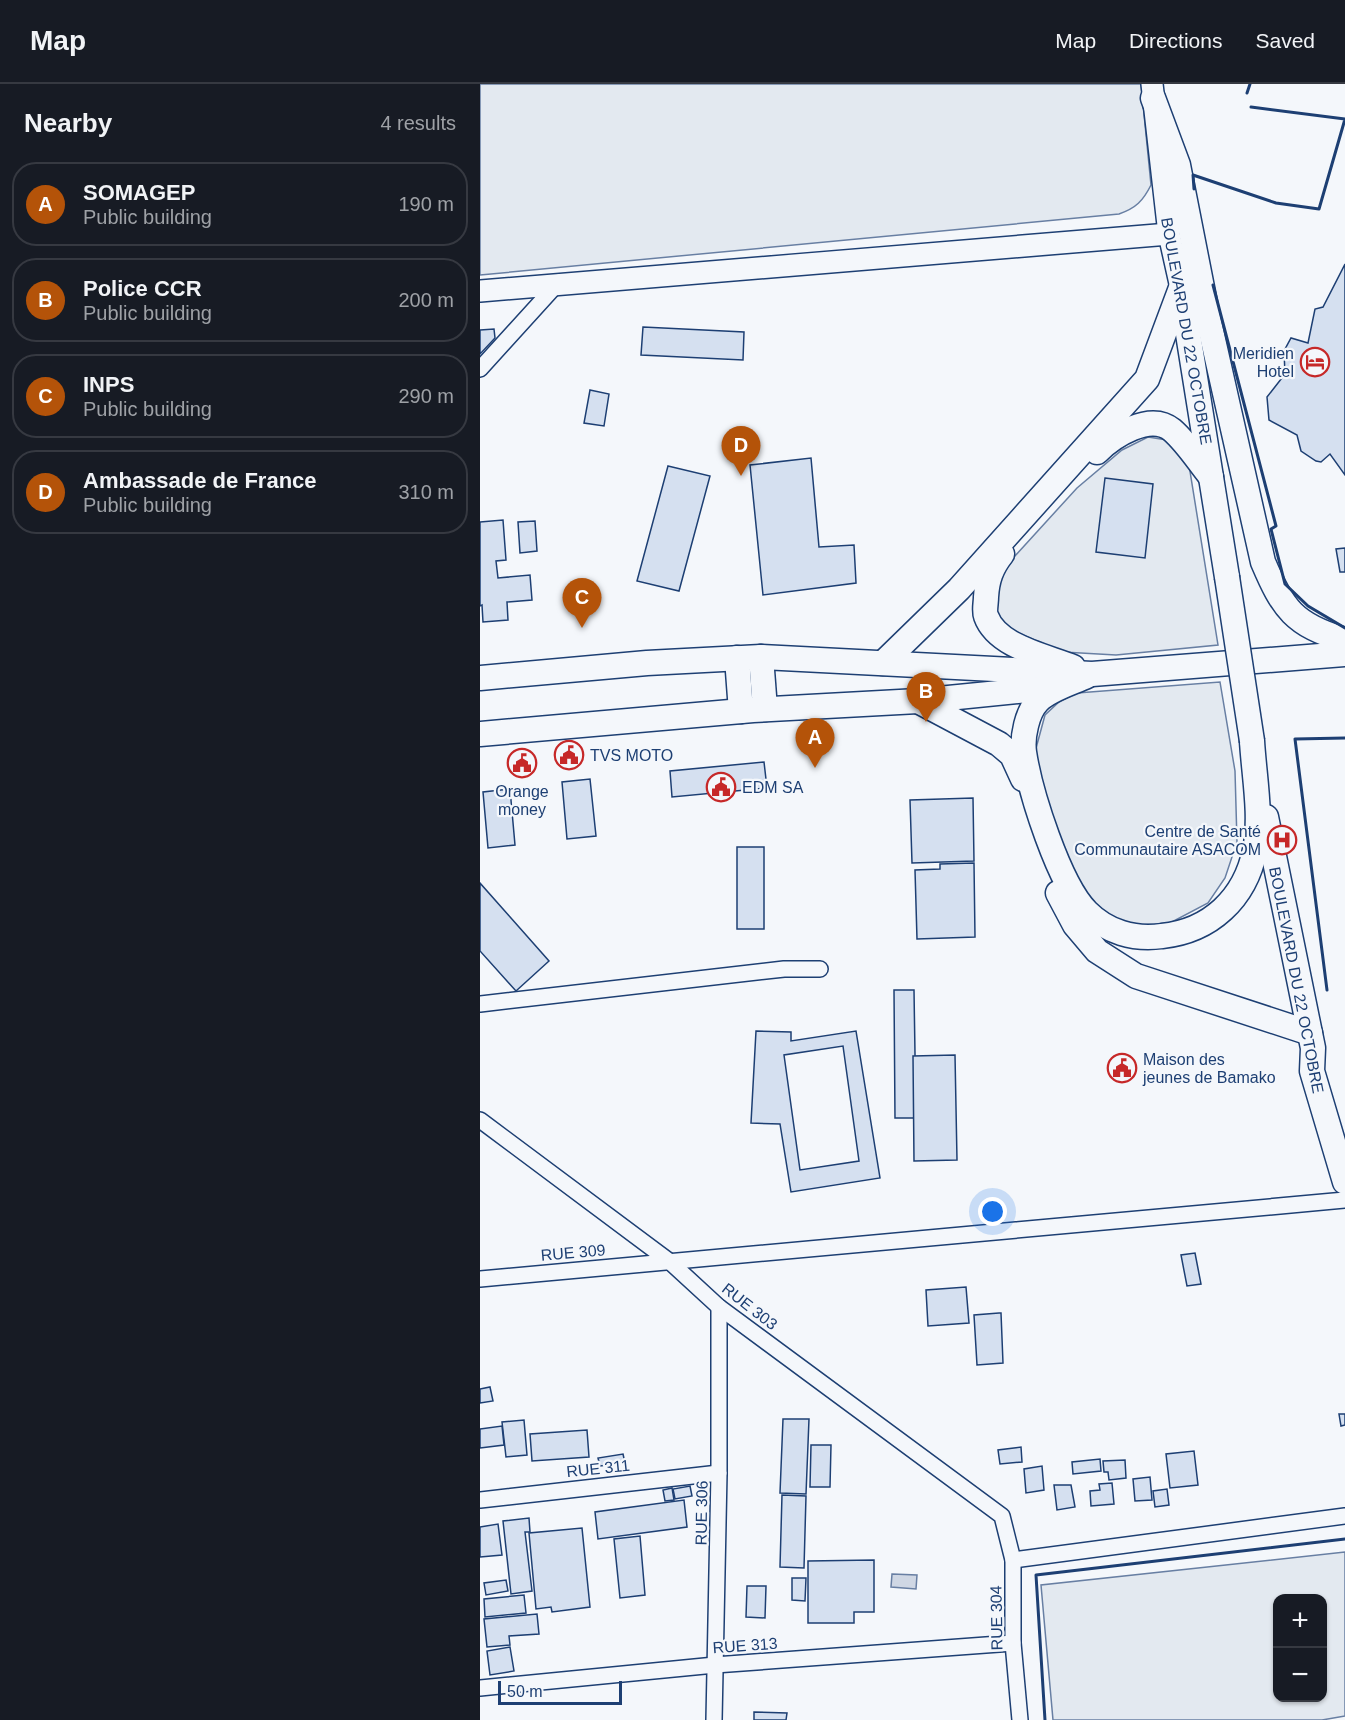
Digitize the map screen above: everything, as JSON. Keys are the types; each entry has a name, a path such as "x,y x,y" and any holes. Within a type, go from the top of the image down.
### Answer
{"main road":[{"path":"1153,91 1178,165 1207,313 1263,562 1279,598 1293,615 1316,631 1345,640"},
{"path":"884,663 958,589 1148,379 1181,288"},
{"name":"BOULEVARD DU 22 OCTOBRE","path":"1181,288 1252,741 1312,1040 1312,1071 1345,1182"},
{"path":"1092,674 1018,646 992,627 985,614 987,582 993,566 1044,506 1104,446 1126,430 1149,425 1170,428 1211,477"},
{"path":"480,678 761,657 1092,674 1345,654"},
{"path":"761,657 765,710"},
{"path":"737,658 741,711"},
{"path":"1092,674 1038,701 1027,722 1024,753 1044,827 1067,883 1087,912 1120,935 1150,938 1184,934 1209,922 1230,902 1245,878 1255,850 1257,817 1252,741"},
{"path":"480,734 741,711 918,701 1062,687"},
{"path":"918,701 983,734 1012,755 1023,778 1035,829 1053,882 1075,925 1097,951 1136,976 1312,1040 1326,1067 1345,1124"}],"street":[{"name":"BOULEVARD DU 22 OCTOBRE","path":"1153,91 1169,234 1181,288"},
{"path":"480,291 559,282 1169,234"},
{"path":"480,369 559,282"},
{"path":"480,1004 784,969 820,969"},
{"name":"RUE 303","path":"480,1120 669,1261 719,1307 1002,1516"},
{"name":"RUE 309","path":"480,1279 1345,1200"},
{"name":"RUE 306","path":"714,1720 720,1473 719,1307"},
{"name":"RUE 311","path":"480,1500 720,1473"},
{"name":"RUE 304","path":"1002,1516 1013,1560 1013,1643 1020,1720"},
{"path":"1013,1560 1345,1516"},
{"name":"RUE 313","path":"480,1688 715,1665 1013,1643"}],"shaded area":[{"path":"480,84 1141,84 1151,185 1138,203 1119,214 480,275"},
{"path":"1148,437 1167,440 1188,459 1218,645 1116,655 1063,652 1004,627 992,609 1004,568 1077,488 1122,450"},
{"path":"1220,682 1235,771 1237,842 1225,878 1208,903 1170,923 1126,926 1091,904 1052,824 1035,752 1045,715 1060,701 1077,693"},
{"path":"1345,1552 1345,1716 1322,1720 1053,1720 1041,1585"},
{"path":"892,1574 917,1575 916,1589 891,1587"}],"building":[{"name":"Meridien Hotel","path":"1345,264 1345,475 1330,454 1321,462 1316,461 1301,451 1297,435 1269,420 1267,397 1285,374 1284,351 1291,338 1308,343 1315,309 1323,307"},
{"path":"643,327 744,332 743,360 641,355"},
{"path":"494,329 495,338 480,354 480,330"},
{"path":"590,390 609,394 604,426 584,423"},
{"path":"811,458 819,547 854,545 856,583 763,595 750,465"},
{"path":"668,466 710,476 679,591 637,581"},
{"path":"1105,478 1153,484 1145,558 1096,552"},
{"path":"503,520 506,560 496,561 498,578 530,575 532,600 507,602 508,620 483,622 482,605 480,606 480,522"},
{"path":"535,521 537,551 520,553 518,522"},
{"path":"1345,548 1345,572 1340,572 1336,549"},
{"path":"764,762 767,788 672,797 670,771"},
{"path":"590,779 596,836 567,839 562,782"},
{"path":"510,789 515,845 488,848 483,792"},
{"path":"973,798 974,861 912,863 910,800"},
{"path":"737,847 764,847 764,929 737,929"},
{"path":"974,863 975,937 917,939 915,870 940,869 940,864"},
{"path":"480,883 549,961 516,991 480,951"},
{"path":"894,990 914,990 916,1118 895,1118"},
{"path":"756,1031 791,1032 791,1041 856,1031 880,1178 791,1192 780,1124 751,1123","holes":["843,1046 859,1161 800,1170 784,1055"]},
{"path":"955,1055 957,1160 914,1161 913,1056"},
{"path":"1195,1253 1201,1284 1187,1286 1181,1255"},
{"path":"966,1287 969,1323 928,1326 926,1290"},
{"path":"1001,1313 1003,1363 977,1365 974,1315"},
{"path":"490,1387 493,1401 480,1403 480,1389"},
{"path":"1339,1414 1345,1414 1345,1425 1341,1426"},
{"path":"783,1419 809,1419 806,1494 780,1493"},
{"path":"524,1420 527,1455 506,1457 502,1422"},
{"path":"502,1426 504,1445 480,1448 480,1429"},
{"path":"587,1430 589,1457 532,1461 530,1434"},
{"path":"811,1445 831,1445 830,1487 810,1487"},
{"path":"1021,1447 1022,1462 1000,1464 998,1450"},
{"path":"1194,1451 1198,1485 1170,1488 1166,1454"},
{"path":"623,1454 625,1463 600,1466 598,1458"},
{"path":"1100,1459 1101,1471 1073,1474 1072,1462"},
{"path":"1125,1460 1126,1478 1109,1480 1108,1472 1104,1472 1103,1461"},
{"path":"1042,1466 1044,1490 1026,1493 1024,1469"},
{"path":"1150,1477 1152,1500 1135,1501 1133,1479"},
{"path":"1112,1483 1114,1504 1091,1506 1090,1491 1100,1490 1099,1484"},
{"path":"1054,1485 1071,1485 1075,1507 1057,1510"},
{"path":"690,1486 692,1496 675,1499 673,1489"},
{"path":"672,1488 674,1500 665,1501 663,1490"},
{"path":"1167,1489 1169,1505 1155,1507 1153,1491"},
{"path":"782,1495 806,1496 804,1568 780,1567"},
{"path":"684,1500 687,1527 598,1539 595,1512"},
{"path":"529,1518 530,1532 525,1532 532,1591 511,1594 503,1521"},
{"path":"498,1524 502,1555 480,1557 480,1527"},
{"path":"582,1528 590,1607 552,1612 551,1607 536,1609 529,1533"},
{"path":"640,1536 645,1595 620,1598 614,1539"},
{"path":"874,1560 874,1612 854,1612 854,1623 808,1623 808,1561"},
{"path":"792,1578 806,1578 805,1601 792,1600"},
{"path":"506,1580 508,1591 486,1595 484,1583"},
{"path":"747,1586 766,1586 765,1618 746,1617"},
{"path":"524,1595 526,1613 485,1617 484,1599"},
{"path":"537,1614 539,1634 509,1636 510,1645 487,1647 484,1619"},
{"path":"510,1647 514,1671 490,1675 487,1651"},
{"path":"754,1712 787,1713 786,1720 754,1720"}],"wall":[{"path":"1247,93 1250,84"},
{"path":"1194,189 1193,175 1276,203 1319,209 1345,119 1251,107"},
{"path":"1213,285 1276,526 1271,529 1285,584 1308,606 1345,628"},
{"path":"1327,990 1295,739 1345,738"},
{"path":"1045,1720 1036,1575 1345,1539"}],"place":[{"name":"Meridien Hotel","path":"1315,362"},
{"name":"Ambassade de France","path":"741,476"},
{"name":"INPS","path":"582,628"},
{"name":"Police CCR","path":"926,722"},
{"name":"TVS MOTO","path":"569,755"},
{"name":"Orange money","path":"522,763"},
{"name":"SOMAGEP","path":"815,768"},
{"name":"EDM SA","path":"721,787"},
{"name":"Centre de Santé Communautaire ASACOM","path":"1282,840"},
{"name":"Maison des jeunes de Bamako","path":"1122,1068"}]}
